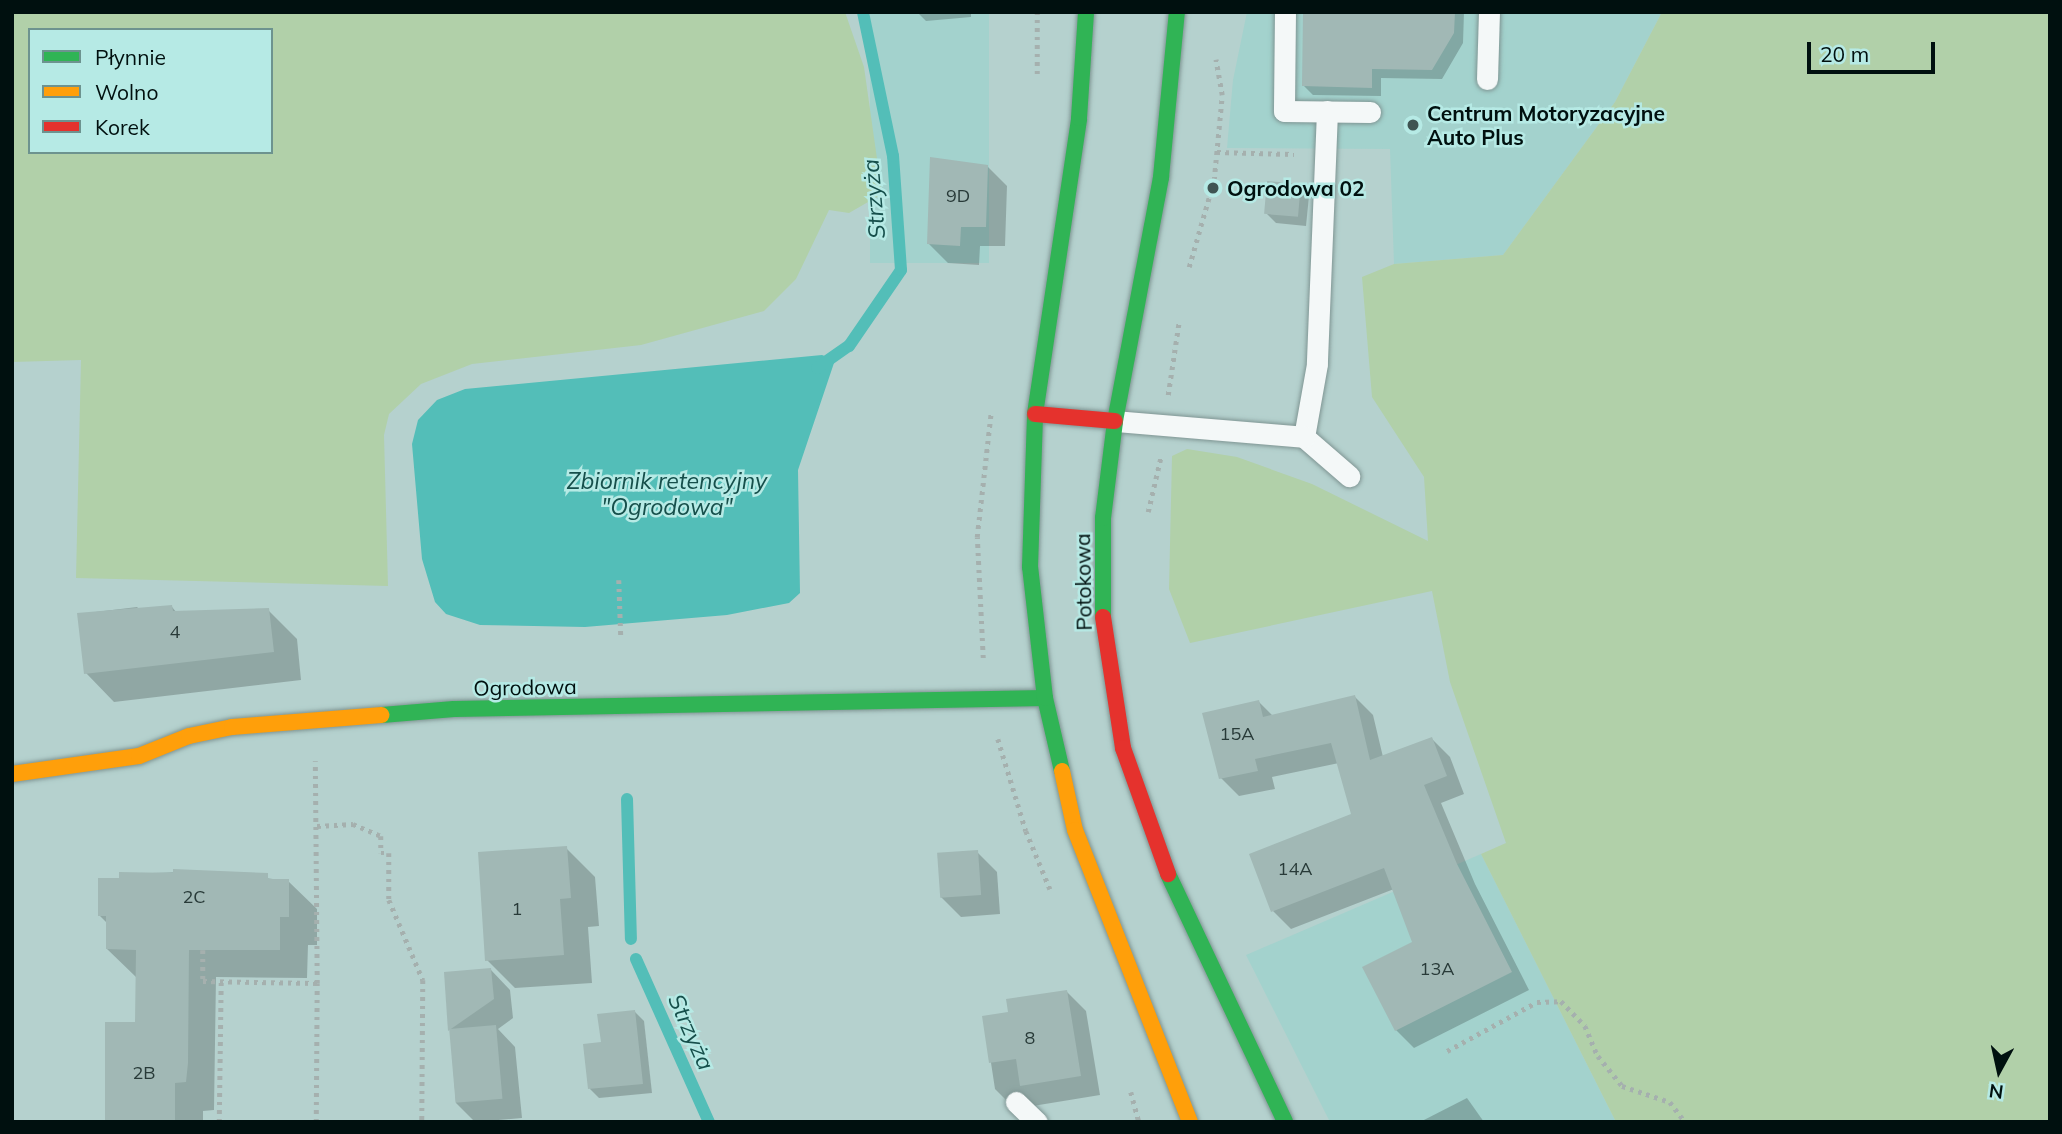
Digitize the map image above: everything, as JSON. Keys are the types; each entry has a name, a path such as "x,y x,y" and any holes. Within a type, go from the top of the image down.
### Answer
{"main road":[{"path":"1086,12 1079,118 1035,414 1030,567 1045,698 1075,831 1190,1122"},
{"name":"Potokowa","path":"1177,12 1163,164 1115,421 1103,518 1100,587 1106,659 1122,748 1145,820 1182,907 1285,1122"},
{"path":"1035,414 1115,421"},
{"name":"Ogrodowa","path":"12,774 139,756 189,736 232,727 454,709 1045,698"}],"lane":[{"path":"1285,12 1284,111 1370,111"},
{"path":"1487,79 1489,12"},
{"path":"1304,437 1317,364 1327,111"},
{"path":"1115,421 1304,437 1349,475"},
{"path":"1016,1102 1037,1122"}],"path":[{"path":"1185,280 1214,180 1222,95 1214,48"},
{"path":"1217,152 1326,155"},
{"path":"1147,516 1165,425 1181,306"},
{"path":"619,580 621,638"},
{"path":"314,746 317,826 316,1122"},
{"path":"317,826 353,824 381,836 381,853 389,853 389,900 423,980 422,1122"},
{"path":"203,950 203,981 317,983"},
{"path":"219,1122 221,981"},
{"path":"1447,1051 1537,1002 1561,1001 1571,1011 1622,1086 1670,1102 1685,1122"}],"shaded area":[{"path":"870,12 989,12 989,263 870,263"},
{"name":"Centrum Motoryzacyjne Auto Plus","path":"1247,12 1662,12 1615,102 1503,255 1394,264 1390,149 1227,148 1233,80"},
{"path":"1481,854 1616,1122 1330,1122 1246,955"}],"green space":[{"path":"12,12 845,12 864,67 882,194 849,213 829,210 796,279 764,311 641,345 472,364 421,384 389,414 384,435 388,586 76,578 81,360 12,362"},
{"path":"1662,12 2050,12 2050,1122 1616,1122 1481,854 1506,843 1450,682 1432,591 1190,643 1169,589 1172,456 1187,449 1237,457 1312,484 1428,541 1424,477 1372,397 1362,277 1394,264 1503,255 1615,102"}],"water":[{"name":"Zbiornik retencyjny \"Ogrodowa\"","path":"822,355 835,360 798,470 800,593 789,603 727,615 585,627 480,625 446,614 435,602 422,559 412,444 418,420 437,400 465,389"}],"building":[{"path":"1455,12 1454,33 1432,70 1372,69 1372,88 1302,86 1303,13"},
{"path":"930,157 988,165 986,227 961,227 960,246 927,244"},
{"path":"1267,181 1301,184 1298,217 1264,214"},
{"path":"172,605 173,611 269,608 274,652 84,674 77,613"},
{"path":"1355,695 1370,760 1432,737 1447,776 1424,785 1457,864 1512,972 1395,1031 1362,967 1412,942 1384,868 1271,912 1249,854 1351,814 1331,743 1255,759 1258,771 1219,779 1202,713 1259,700 1263,717"},
{"path":"567,846 571,898 560,899 564,955 485,961 478,852"},
{"path":"978,850 981,895 940,898 937,853"},
{"path":"173,869 268,873 268,879 289,879 289,917 280,917 280,950 189,950 188,1063 186,1082 175,1083 175,1121 105,1120 105,1022 135,1022 136,950 106,949 106,916 98,916 98,878 119,878 119,872 173,873"},
{"path":"491,968 494,999 448,1031 444,972"},
{"path":"1067,990 1081,1076 1020,1086 1016,1059 989,1063 982,1016 1008,1012 1006,999"},
{"path":"635,1010 643,1084 588,1089 583,1044 601,1042 597,1014"},
{"path":"496,1025 502,1099 456,1103 449,1029"}],"waterway":[{"name":"Strzyża","path":"817,368 849,346 901,270 893,156 863,12"},
{"name":"Strzyża","path":"627,799 631,939"},
{"name":"Strzyża","path":"636,959 709,1122"}],"traffic: fast":[{"path":"1062,771 1045,698 1030,567 1035,414 1079,118 1086,12"},
{"path":"1103,617 1103,518 1115,421 1161,177 1177,12"},
{"path":"382,715 454,709 1045,698"},
{"path":"1168,874 1285,1122"}],"traffic: slow":[{"path":"12,774 139,756 189,736 232,727 382,715"},
{"path":"1062,771 1075,830 1190,1122"}],"traffic: jam":[{"path":"1035,414 1115,421"},
{"path":"1103,617 1123,748 1168,874"}],"place":[{"name":"Centrum Motoryzacyjne Auto Plus","path":"1413,125"},
{"name":"Ogrodowa 02","path":"1213,188"}]}
